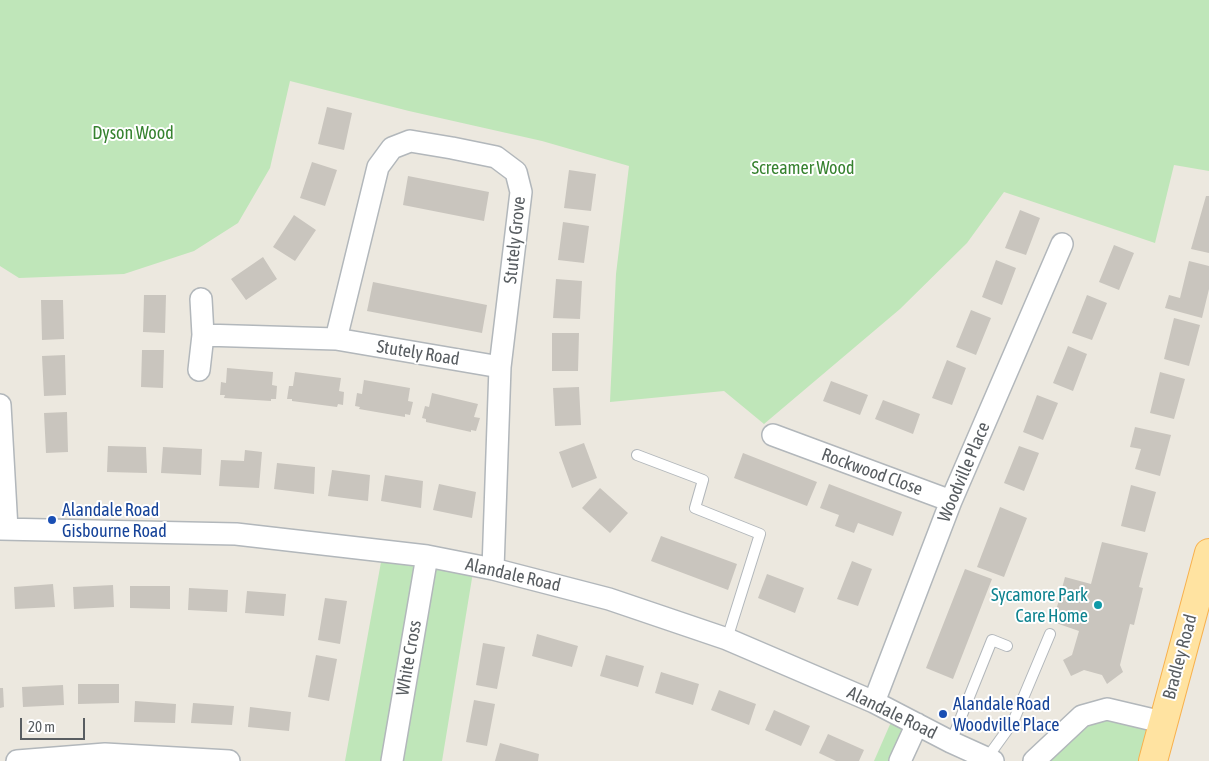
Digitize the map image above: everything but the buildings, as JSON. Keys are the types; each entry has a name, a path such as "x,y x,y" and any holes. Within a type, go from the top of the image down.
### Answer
{"main road":[{"name":"Bradley Road","path":"1153,761 1209,553"}],"street":[{"name":"Stutely Grove","path":"336,339 378,167 392,148 410,141 496,157 516,172 521,192 500,366 493,568"},
{"name":"Woodville Place","path":"874,702 951,501 1062,244"},
{"path":"199,370 203,335 201,300"},
{"path":"203,335 336,339"},
{"name":"Stutely Road","path":"336,339 500,366"},
{"path":"0,405 4,529"},
{"name":"Rockwood Close","path":"788,435 951,501"},
{"name":"Alandale Road","path":"4,529 236,534 427,556 493,568 609,599 728,639 874,702 990,760"},
{"name":"White Cross","path":"392,761 427,556"},
{"path":"1034,761 1082,716 1107,710 1162,722"},
{"path":"900,761 917,724"},
{"path":"17,761 105,758 229,761"}],"lane":[{"path":"637,456 703,480 694,508 760,534 728,639"},
{"path":"990,760 1014,722 1050,634"},
{"path":"951,742 992,640 1007,646"}],"green space":[{"name":"Screamer Wood","path":"0,0 1209,0 1209,171 1174,165 1155,243 1004,192 967,243 900,309 764,424 724,391 610,402 616,274 629,166 542,141 409,111 290,81 270,168 238,223 194,251 124,274 19,278 0,266"},
{"path":"383,551 474,566 442,761 345,761"},
{"path":"895,713 917,724 900,761 874,761"},
{"path":"1082,716 1162,722 1153,761 1034,761"}],"place":[{"name":"Alandale Road Gisbourne Road","path":"52,520"},
{"name":"Sycamore Park Care Home","path":"1098,605"},
{"name":"Alandale Road Woodville Place","path":"943,714"}],"park label":[{"name":"Dyson Wood","path":"133,133"}]}
